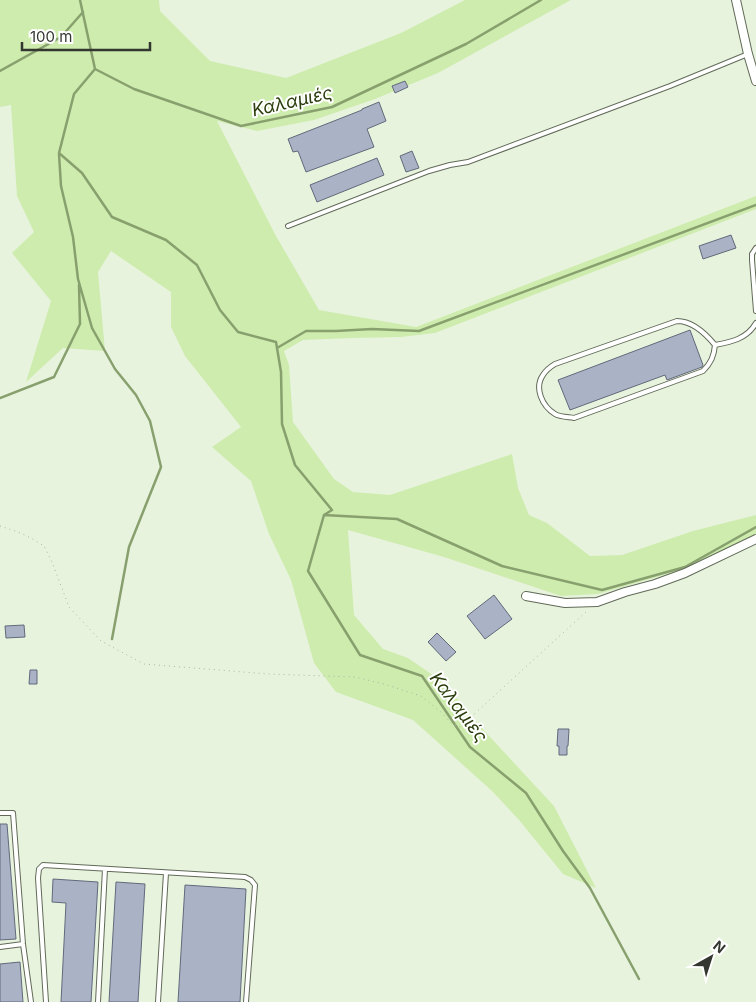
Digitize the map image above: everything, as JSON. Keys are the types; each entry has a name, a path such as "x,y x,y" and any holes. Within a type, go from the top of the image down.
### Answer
{"street":[{"path":"736,0 756,81"},
{"path":"526,596 565,603 597,602 685,574 756,539"}],"lane":[{"path":"288,226 429,172 450,165 468,162 670,86 748,54"},
{"path":"756,248 752,254 756,311"},
{"path":"677,321 686,322 697,328 707,335 715,345 714,355 710,364 703,371 574,418 555,414 547,407 539,393 542,376 555,364 677,321"},
{"path":"715,345 734,342 751,331 756,323"},
{"path":"0,813 13,813 23,944 31,1002"},
{"path":"46,1002 39,869 43,865 244,877 251,880 255,885 246,1002"},
{"path":"98,1002 105,869"},
{"path":"158,1002 166,873"},
{"path":"0,947 23,944"}],"path":[{"path":"0,526 18,532 44,546 69,608 102,641 144,664 268,674 355,677 421,696 442,712 450,724 460,727 597,602"}],"green space":[{"path":"0,0 159,0 160,11 210,61 286,78 401,33 465,0 571,0 438,73 375,99 314,120 257,131 217,121 276,236 319,310 416,327 756,196 756,209 435,333 401,337 303,340 284,351 289,365 293,422 334,479 353,492 390,495 512,454 518,488 529,515 547,523 590,556 622,555 693,531 756,515 756,534 688,568 598,594 561,596 444,557 348,530 354,615 383,649 408,658 443,682 478,724 554,806 596,888 563,874 519,820 492,791 413,720 336,692 314,663 291,580 269,534 251,481 212,447 241,427 185,356 171,327 171,292 111,251 98,272 105,351 63,348 26,382 51,301 12,253 34,232 17,196 11,105 0,107"}],"building":[{"path":"405,81 408,87 395,93 392,86"},
{"path":"379,102 386,121 367,129 374,147 306,172 298,151 293,152 288,139"},
{"path":"412,151 419,168 406,172 400,156"},
{"path":"377,158 384,175 317,202 310,185"},
{"path":"731,235 736,248 703,259 699,246"},
{"path":"690,330 703,365 702,367 667,380 665,375 570,410 558,380"},
{"path":"494,595 512,619 485,639 467,616"},
{"path":"24,625 25,637 6,638 5,626"},
{"path":"437,633 456,652 446,661 428,642"},
{"path":"30,670 37,670 37,684 29,684"},
{"path":"558,729 569,729 567,755 559,755 559,746 557,746"},
{"path":"0,824 7,824 16,939 0,940"},
{"path":"53,879 98,882 91,1002 61,1002 66,903 52,902"},
{"path":"116,882 145,884 138,1002 109,1002"},
{"path":"185,885 246,889 240,1002 178,1002"},
{"path":"20,962 23,1002 0,1002 0,964"}],"waterway":[{"name":"Καλαμιές","path":"80,0 95,69"},
{"name":"Καλαμιές","path":"541,0 466,44 332,107 241,126 134,89 95,69 74,94 59,153 82,173 112,217 166,240 197,265 220,310 238,332 276,342 281,372 282,424 295,465 332,510 324,515 308,571 360,655 422,676 470,747 526,793 563,851 590,888 639,979"},
{"path":"0,71 61,37 83,12"},
{"path":"59,154 61,186 73,237 78,279"},
{"path":"277,348 306,331 372,329 419,331 756,205"},
{"path":"78,279 92,328 115,369 136,395 150,421 161,467 129,547 112,639"},
{"path":"0,398 54,377 80,324 79,285"},
{"name":"Καλαμιές","path":"324,515 397,519 502,566 602,590 685,567 756,527"}]}
